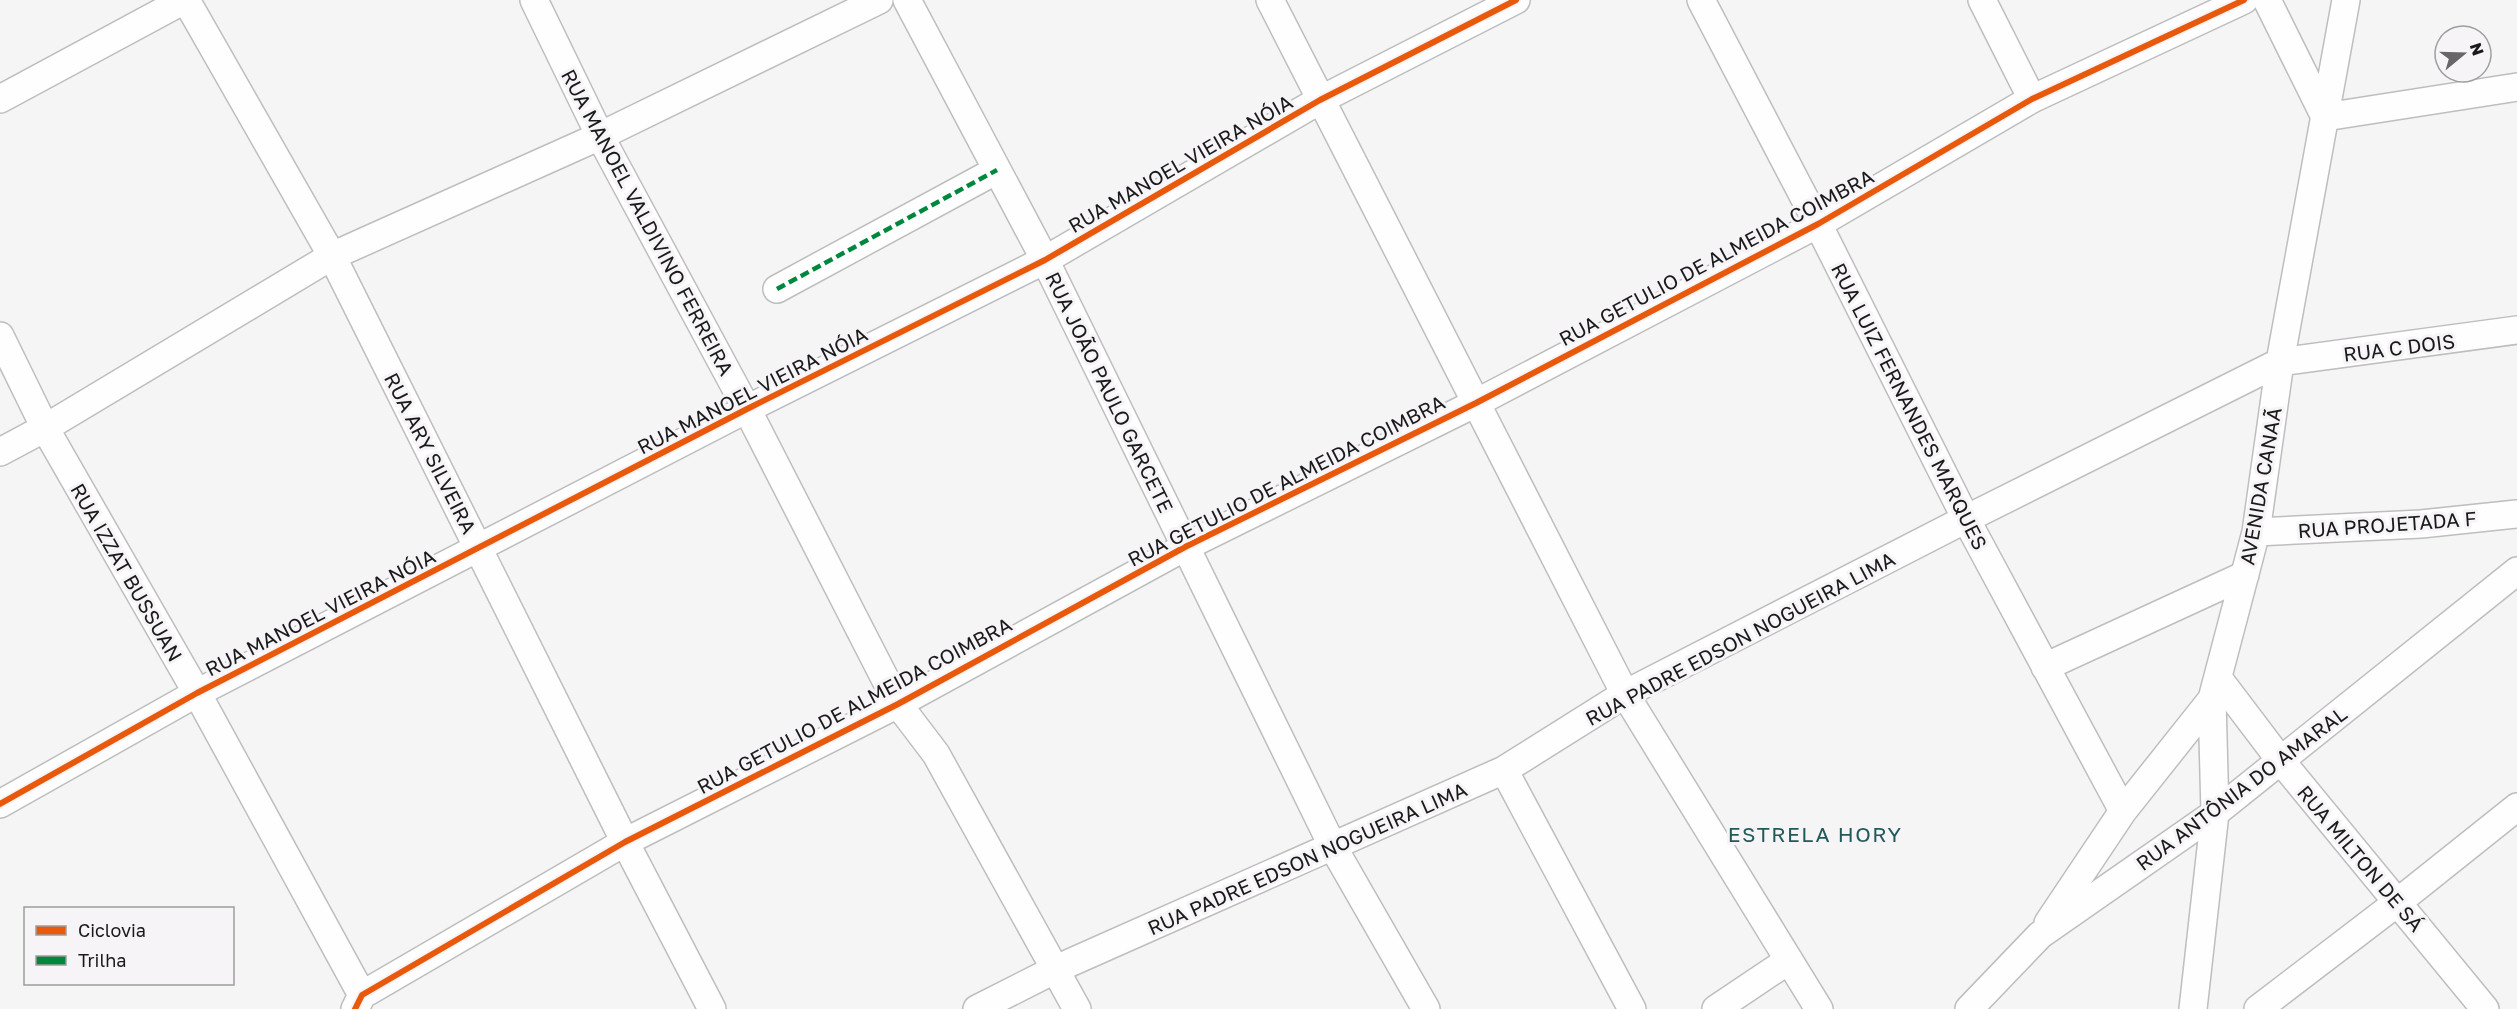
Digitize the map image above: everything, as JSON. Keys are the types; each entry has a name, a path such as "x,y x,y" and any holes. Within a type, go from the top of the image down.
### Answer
{"street":[{"path":"0,99 185,0"},
{"name":"RUA ARY SILVEIRA","path":"185,0 332,256 625,842 712,1009"},
{"name":"RUA MANOEL VALDIVINO FERREIRA","path":"534,0 600,136 747,410 898,704 936,754 1077,1009"},
{"path":"0,452 45,428 332,256 600,136 879,0"},
{"name":"RUA JOÃO PAULO GARCETE","path":"907,0 1045,260 1333,847 1426,1009"},
{"path":"1270,0 1625,694 1819,1009"},
{"name":"RUA MANOEL VIEIRA NÓIA","path":"0,804 197,693 479,550 747,410 1045,260 1320,100 1516,0"},
{"name":"RUA LUIZ FERNANDES MARQUES","path":"1701,0 1818,224 1966,519 2123,811"},
{"path":"1982,0 2032,99"},
{"name":"RUA GETULIO DE ALMEIDA COIMBRA","path":"358,1002 625,842 898,704 1185,547 1476,403 1818,224 2032,99 2244,0"},
{"path":"2267,0 2325,117 2517,87"},
{"name":"AVENIDA CANAÃ","path":"2193,1009 2215,813 2215,688 2256,532 2280,362 2346,0"},
{"path":"777,289 997,170"},
{"name":"RUA C DOIS","path":"2239,382 2280,362 2517,330"},
{"name":"RUA IZZAT BUSSUAN","path":"0,336 45,428 197,693 358,1002"},
{"name":"RUA PADRE EDSON NOGUEIRA LIMA","path":"977,1009 1056,969 1504,770 1625,694 2239,382"},
{"name":"RUA PROJETADA F","path":"2256,532 2421,524 2517,514"},
{"name":"RUA ANTÔNIA DO AMARAL","path":"1969,1009 2040,935 2215,813 2517,571"},
{"path":"2045,667 2245,575"},
{"path":"2040,935 2123,811 2215,688"},
{"name":"RUA MILTON DE SÁ","path":"2215,688 2281,761 2485,1009"},
{"path":"1504,770 1632,1009"},
{"path":"2258,1009 2517,807"},
{"path":"1716,1009 1789,960"}],"marked path":[{"path":"777,289 997,170"}],"cycle path":[{"path":"0,804 197,693 747,409 1045,260 1320,100 1516,0"},
{"path":"355,1009 362,995 625,842 898,704 1185,547 1476,403 1818,224 2032,99 2244,0"}],"district":[{"name":"ESTRELA HORY","path":"1815,834"}]}
